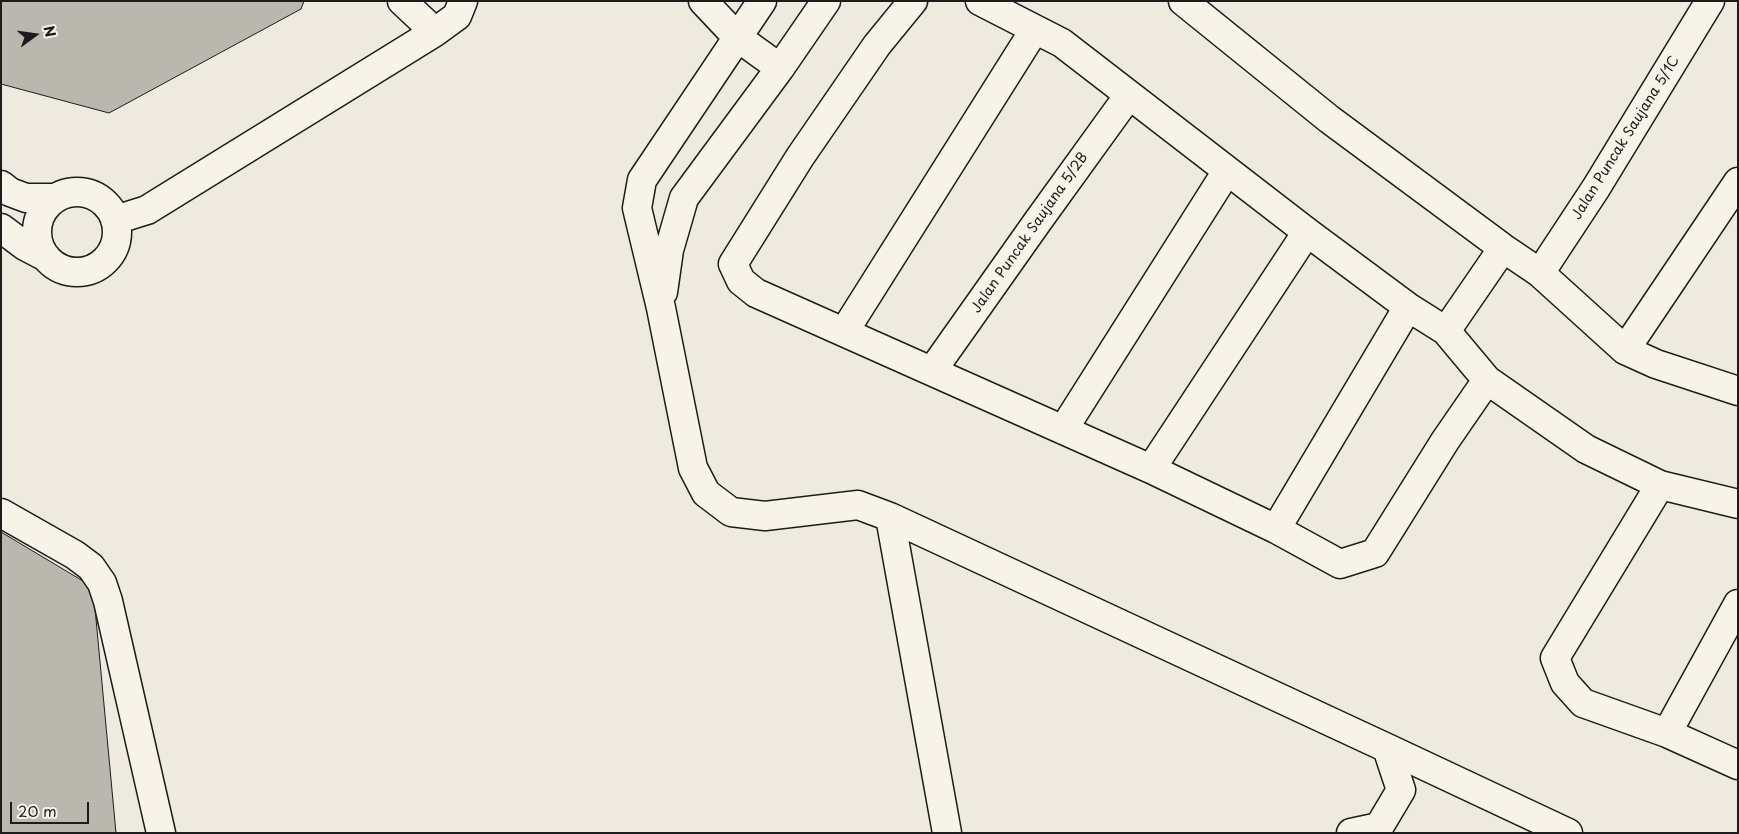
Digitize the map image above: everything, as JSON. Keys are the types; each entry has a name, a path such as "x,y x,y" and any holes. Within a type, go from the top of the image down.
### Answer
{"street":[{"path":"402,1 434,32"},
{"path":"115,220 147,210 434,32 457,16 463,1"},
{"path":"703,1 737,37 780,68"},
{"path":"762,1 642,180 637,208 661,308 693,468 706,493 731,512 765,516 858,505 890,517 1568,833"},
{"path":"661,308 669,250 684,198 780,68 826,1"},
{"path":"913,1 877,45 800,157 733,264 741,281 756,292 1151,469 1276,529 1340,564 1375,553 1445,441 1487,380"},
{"path":"980,1 1062,43 1307,232 1408,307 1446,332 1487,380 1586,450 1660,484 1738,504"},
{"name":"Jalan Puncak Saujana 5/1C","path":"1540,273 1596,188 1710,1"},
{"path":"1184,2 1329,119 1503,248 1540,273 1625,350 1656,364 1733,383"},
{"path":"844,332 1035,29"},
{"name":"Jalan Puncak Saujana 5/2B","path":"932,371 1129,95"},
{"path":"1063,430 1227,170"},
{"path":"1625,350 1738,182"},
{"path":"1,185 10,192 26,198 56,198"},
{"path":"73,192 87,193 99,199 109,208 115,220 117,234 114,247 108,258 98,267 86,272 73,273 61,270 50,262 42,252 37,240 37,227 41,214 49,203 56,198 73,192"},
{"path":"1,228 25,246 46,257"},
{"path":"1151,469 1307,232"},
{"path":"1446,332 1503,248"},
{"path":"1276,529 1408,307"},
{"path":"1660,484 1555,658 1565,683 1583,703 1667,733 1738,765"},
{"path":"1,513 75,554 91,567 102,583 161,833"},
{"path":"890,517 948,833"},
{"path":"1667,733 1738,604"},
{"path":"1352,833 1379,827 1401,790 1387,748"}],"building":[{"path":"1,1 304,1 301,9 109,113 1,84"},
{"path":"1,532 93,587 116,833 1,833"}]}
